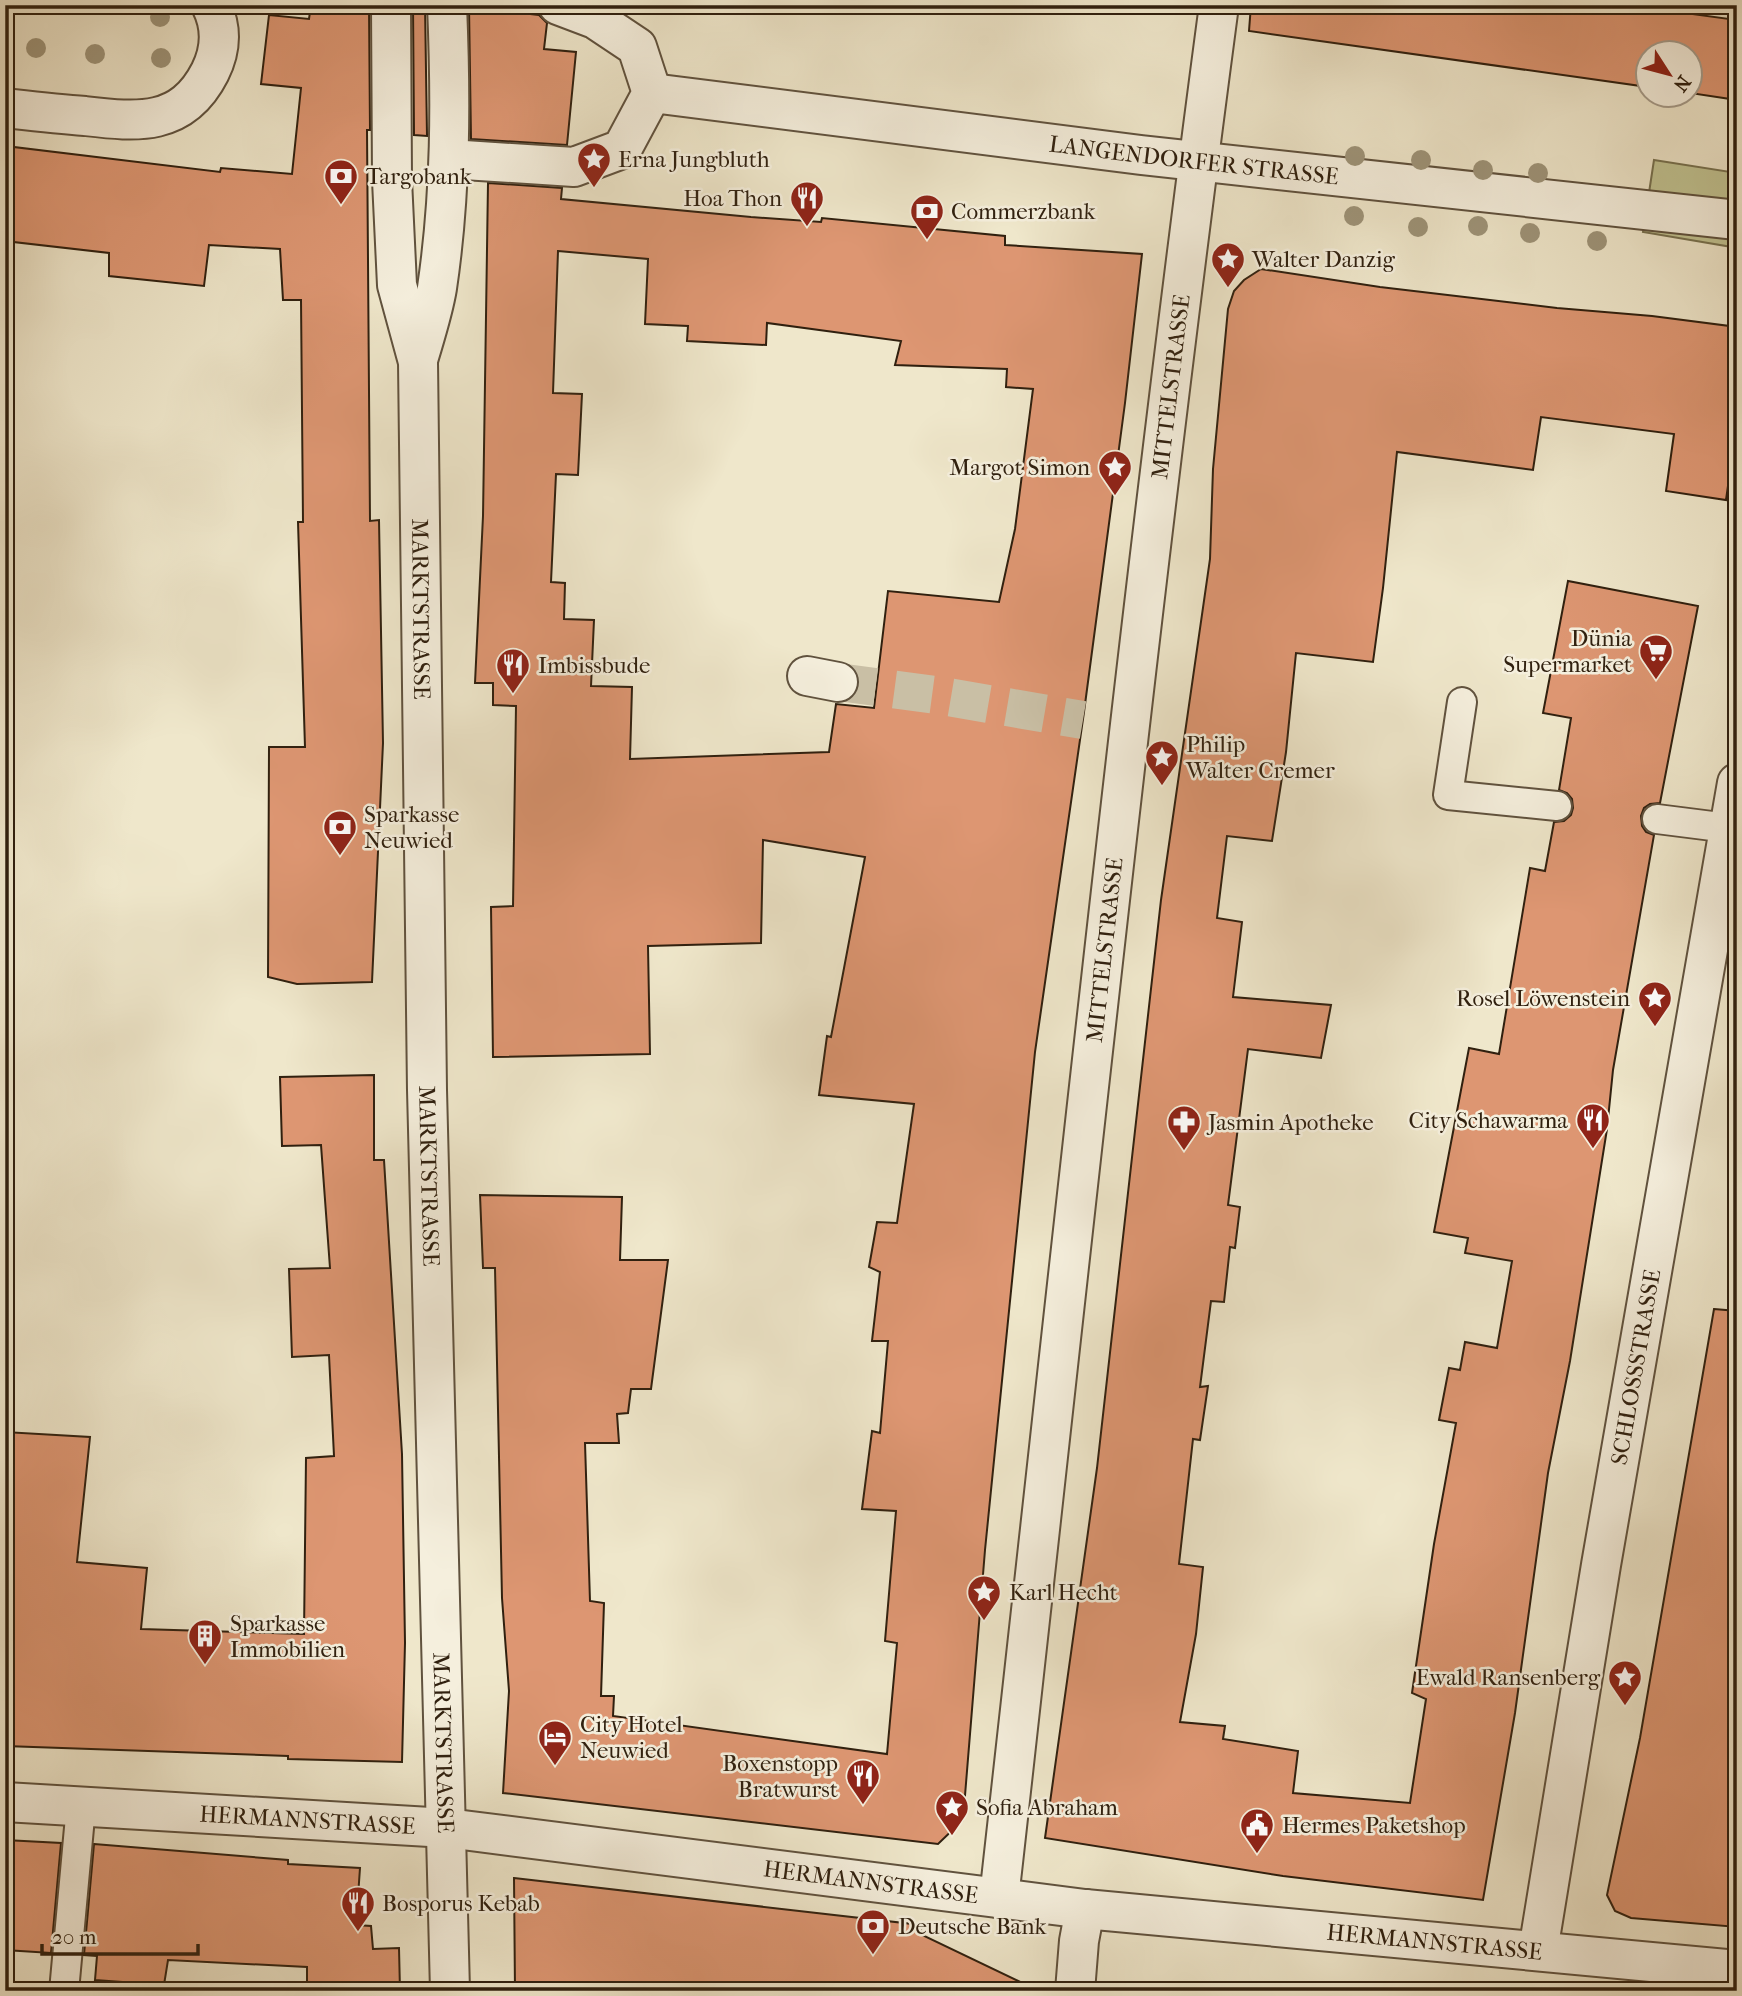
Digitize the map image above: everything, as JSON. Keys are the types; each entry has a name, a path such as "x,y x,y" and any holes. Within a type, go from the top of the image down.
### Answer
{"street":[{"path":"5,108 139,121 166,115 191,99 214,64 219,31 211,5"},
{"name":"MARKTSTRASSE","path":"391,5 392,180 397,285 418,362 427,1090 450,1991"},
{"name":"MARKTSTRASSE","path":"418,362 437,290 449,186 450,80 447,5"},
{"path":"464,160 574,167 622,149 652,93 637,47 594,19 558,5"},
{"name":"MITTELSTRASSE","path":"999,1898 1127,759 1219,5"},
{"name":"LANGENDORFER STRASSE","path":"652,93 1198,161 1737,220"},
{"name":"SCHLOSSSTRASSE","path":"1538,1951 1606,1538 1737,783"},
{"name":"HERMANNSTRASSE","path":"5,1802 447,1828 1085,1909 1737,1970"},
{"path":"1075,1991 1085,1909"}],"lane":[{"path":"1462,702 1448,795 1557,806"},
{"path":"1657,819 1728,828"},
{"path":"64,1991 81,1806"}],"green space":[{"path":"1654,160 1737,173 1737,219 1732,247 1643,232"}],"building":[{"path":"311,5 369,5 370,130 367,130 370,521 379,520 383,743 372,982 297,984 268,977 269,747 305,747 298,522 303,522 301,300 283,300 280,249 209,245 204,286 109,276 109,253 5,241 5,146 220,172 221,168 292,174 301,88 261,84 269,15 309,19"},
{"path":"413,5 425,5 427,136 414,135"},
{"path":"1251,5 1626,5 1737,20 1737,100 1704,95 1704,38 1634,38 1634,85 1249,31"},
{"path":"469,7 539,15 547,23 544,49 576,52 567,145 471,139"},
{"path":"488,183 562,188 561,199 751,217 821,222 822,218 1005,236 1005,245 1142,254 1084,712 1035,1052 985,1550 963,1820 938,1844 503,1793 509,1691 502,1598 495,1268 483,1268 480,1195 622,1197 620,1260 668,1260 651,1389 631,1389 628,1413 617,1414 619,1443 585,1443 590,1601 604,1603 601,1696 614,1696 613,1716 887,1754 897,1643 885,1641 896,1511 862,1509 872,1431 880,1433 888,1341 872,1341 880,1272 869,1267 877,1222 897,1223 914,1104 819,1095 827,1036 831,1037 865,857 763,840 761,943 648,946 650,1054 493,1057 491,907 513,906 516,706 493,705 493,683 475,683 483,516","holes":["558,251 648,259 645,324 688,326 687,341 766,345 767,323 901,341 895,365 1007,369 1006,387 1033,389 1015,529 999,602 888,591 874,708 836,704 829,752 630,759 632,687 591,686 594,620 564,619 565,583 551,582 556,474 578,475 582,394 553,393"]},
{"path":"1261,269 1380,287 1737,327 1737,423 1726,500 1666,491 1674,434 1541,417 1533,470 1397,452 1373,662 1296,653 1286,752 1272,841 1227,836 1217,918 1242,922 1233,997 1331,1005 1321,1058 1248,1049 1228,1205 1240,1207 1235,1248 1230,1247 1224,1302 1211,1301 1200,1387 1208,1386 1200,1440 1193,1439 1179,1564 1203,1567 1196,1634 1180,1722 1225,1726 1223,1739 1298,1751 1293,1793 1410,1803 1426,1699 1412,1693 1434,1544 1456,1423 1439,1420 1449,1368 1460,1370 1465,1342 1497,1348 1512,1261 1465,1253 1468,1238 1434,1232 1469,1048 1499,1054 1530,868 1545,871 1554,822 1564,821 1571,815 1573,808 1572,799 1559,790 1571,718 1543,713 1568,581 1698,606 1660,803 1644,808 1641,816 1646,832 1654,835 1613,1070 1607,1129 1570,1361 1548,1473 1515,1713 1483,1900 1283,1876 1045,1838 1097,1468 1161,900 1210,559 1213,469 1228,309 1234,291 1244,280"},
{"path":"374,1075 374,1160 384,1160 402,1454 405,1643 402,1762 5,1746 5,1432 90,1437 77,1562 147,1568 141,1629 304,1634 306,1458 334,1456 329,1355 292,1357 289,1269 330,1268 321,1145 282,1146 280,1077"},
{"path":"1714,1309 1737,1311 1737,1927 1631,1918 1615,1911 1607,1895 1640,1738"},
{"path":"5,1840 61,1843 51,1953 5,1950"},
{"path":"94,1844 288,1860 288,1864 360,1868 356,1925 371,1926 373,1949 399,1948 400,1991 307,1991 307,1967 168,1960 164,1985 95,1980 97,1956 84,1955"},
{"path":"514,1878 921,1925 920,1934 1039,1991 515,1991"}],"tunnel":[{"path":"838,682 936,695 1083,720"}],"place":[{"name":"Erna Jungbluth","path":"594,189"},
{"name":"Targobank","path":"341,206"},
{"name":"Hoa Thon","path":"807,228"},
{"name":"Commerzbank","path":"927,241"},
{"name":"Walter Danzig","path":"1228,289"},
{"name":"Margot Simon","path":"1115,497"},
{"name":"Dünia Supermarket","path":"1656,681"},
{"name":"Imbissbude","path":"513,695"},
{"name":"Philip Walter Cremer","path":"1162,787"},
{"name":"Sparkasse Neuwied","path":"340,857"},
{"name":"Rosel Löwenstein","path":"1655,1028"},
{"name":"City Schawarma","path":"1593,1150"},
{"name":"Jasmin Apotheke","path":"1184,1152"},
{"name":"Karl Hecht","path":"984,1622"},
{"name":"Sparkasse Immobilien","path":"205,1666"},
{"name":"Ewald Ransenberg","path":"1625,1707"},
{"name":"City Hotel Neuwied","path":"555,1767"},
{"name":"Boxenstopp Bratwurst","path":"863,1806"},
{"name":"Sofia Abraham","path":"952,1837"},
{"name":"Hermes Paketshop","path":"1257,1855"},
{"name":"Bosporus Kebab","path":"358,1933"},
{"name":"Deutsche Bank","path":"873,1956"}]}
